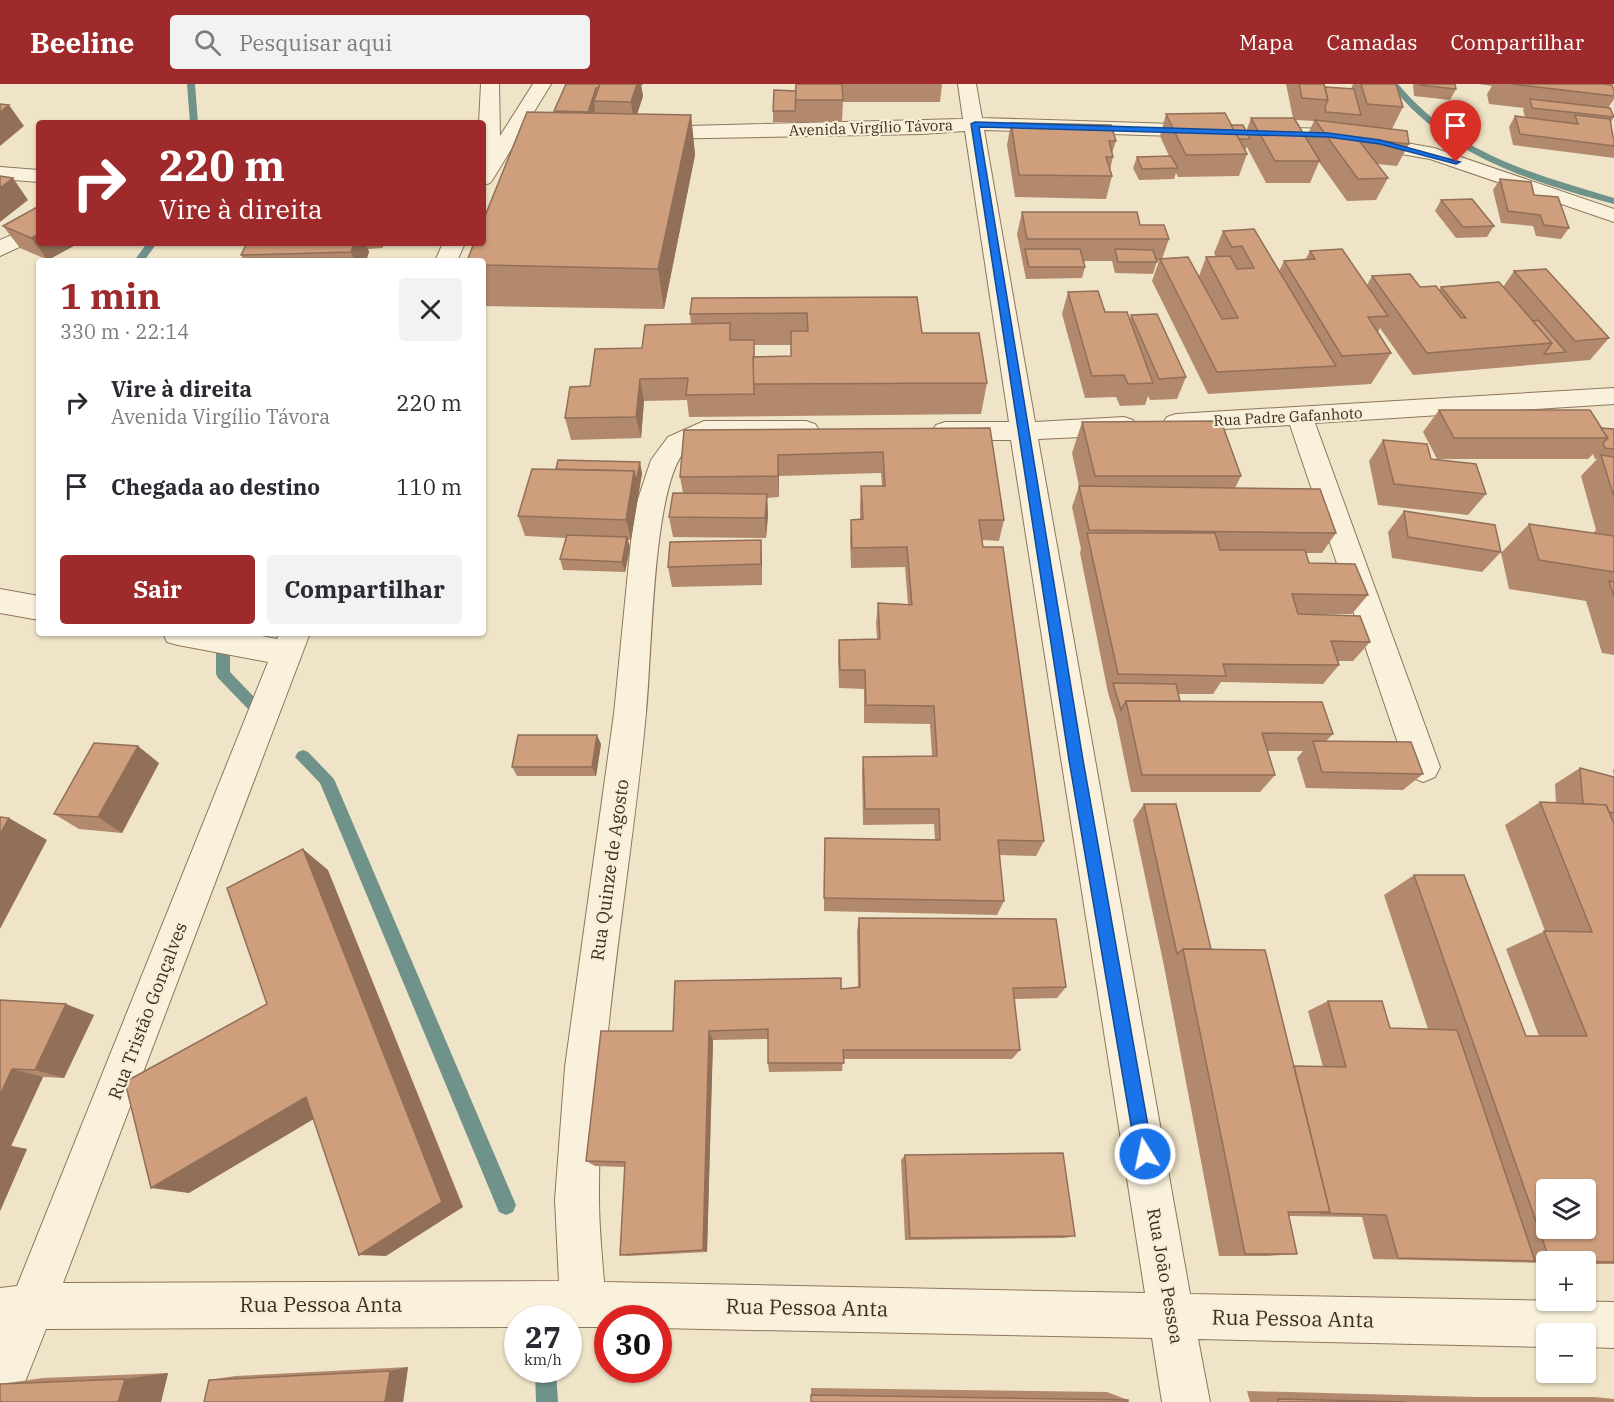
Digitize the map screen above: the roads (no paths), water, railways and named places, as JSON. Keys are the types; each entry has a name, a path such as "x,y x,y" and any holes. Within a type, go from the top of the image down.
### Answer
{"street":[{"path":"490,84 489,123 493,160"},
{"path":"486,173 513,134 542,84"},
{"name":"Rua João Pessoa","path":"967,84 1082,795 1186,1402"},
{"name":"Avenida Virgílio Távora","path":"630,133 911,129 975,124 1222,132"},
{"path":"1246,132 1328,135 1380,142 1434,154 1614,216"},
{"path":"513,134 536,134"},
{"path":"0,174 36,176"},
{"path":"0,249 36,231"},
{"name":"Rua Padre Gafanhoto","path":"917,431 1022,432 1614,396"},
{"path":"1300,416 1423,767"},
{"name":"Rua Quinze de Agosto","path":"583,1304 577,1200 585,1067 630,714 648,511 664,460 677,443 704,430 836,430"},
{"path":"0,601 36,607"},
{"path":"212,636 291,643"},
{"name":"Rua Tristão Gonçalves","path":"0,1387 17,1308 291,643"},
{"name":"Rua Pessoa Anta","path":"17,1308 583,1304 1614,1326"}],"waterway":[{"path":"191,84 194,120"},
{"path":"1394,84 1414,108 1438,129 1465,146 1523,172 1614,201"},
{"path":"141,258 150,246"},
{"path":"223,636 223,674 253,705"},
{"path":"303,757 326,779 506,1205"},
{"path":"546,1383 547,1402"}]}
